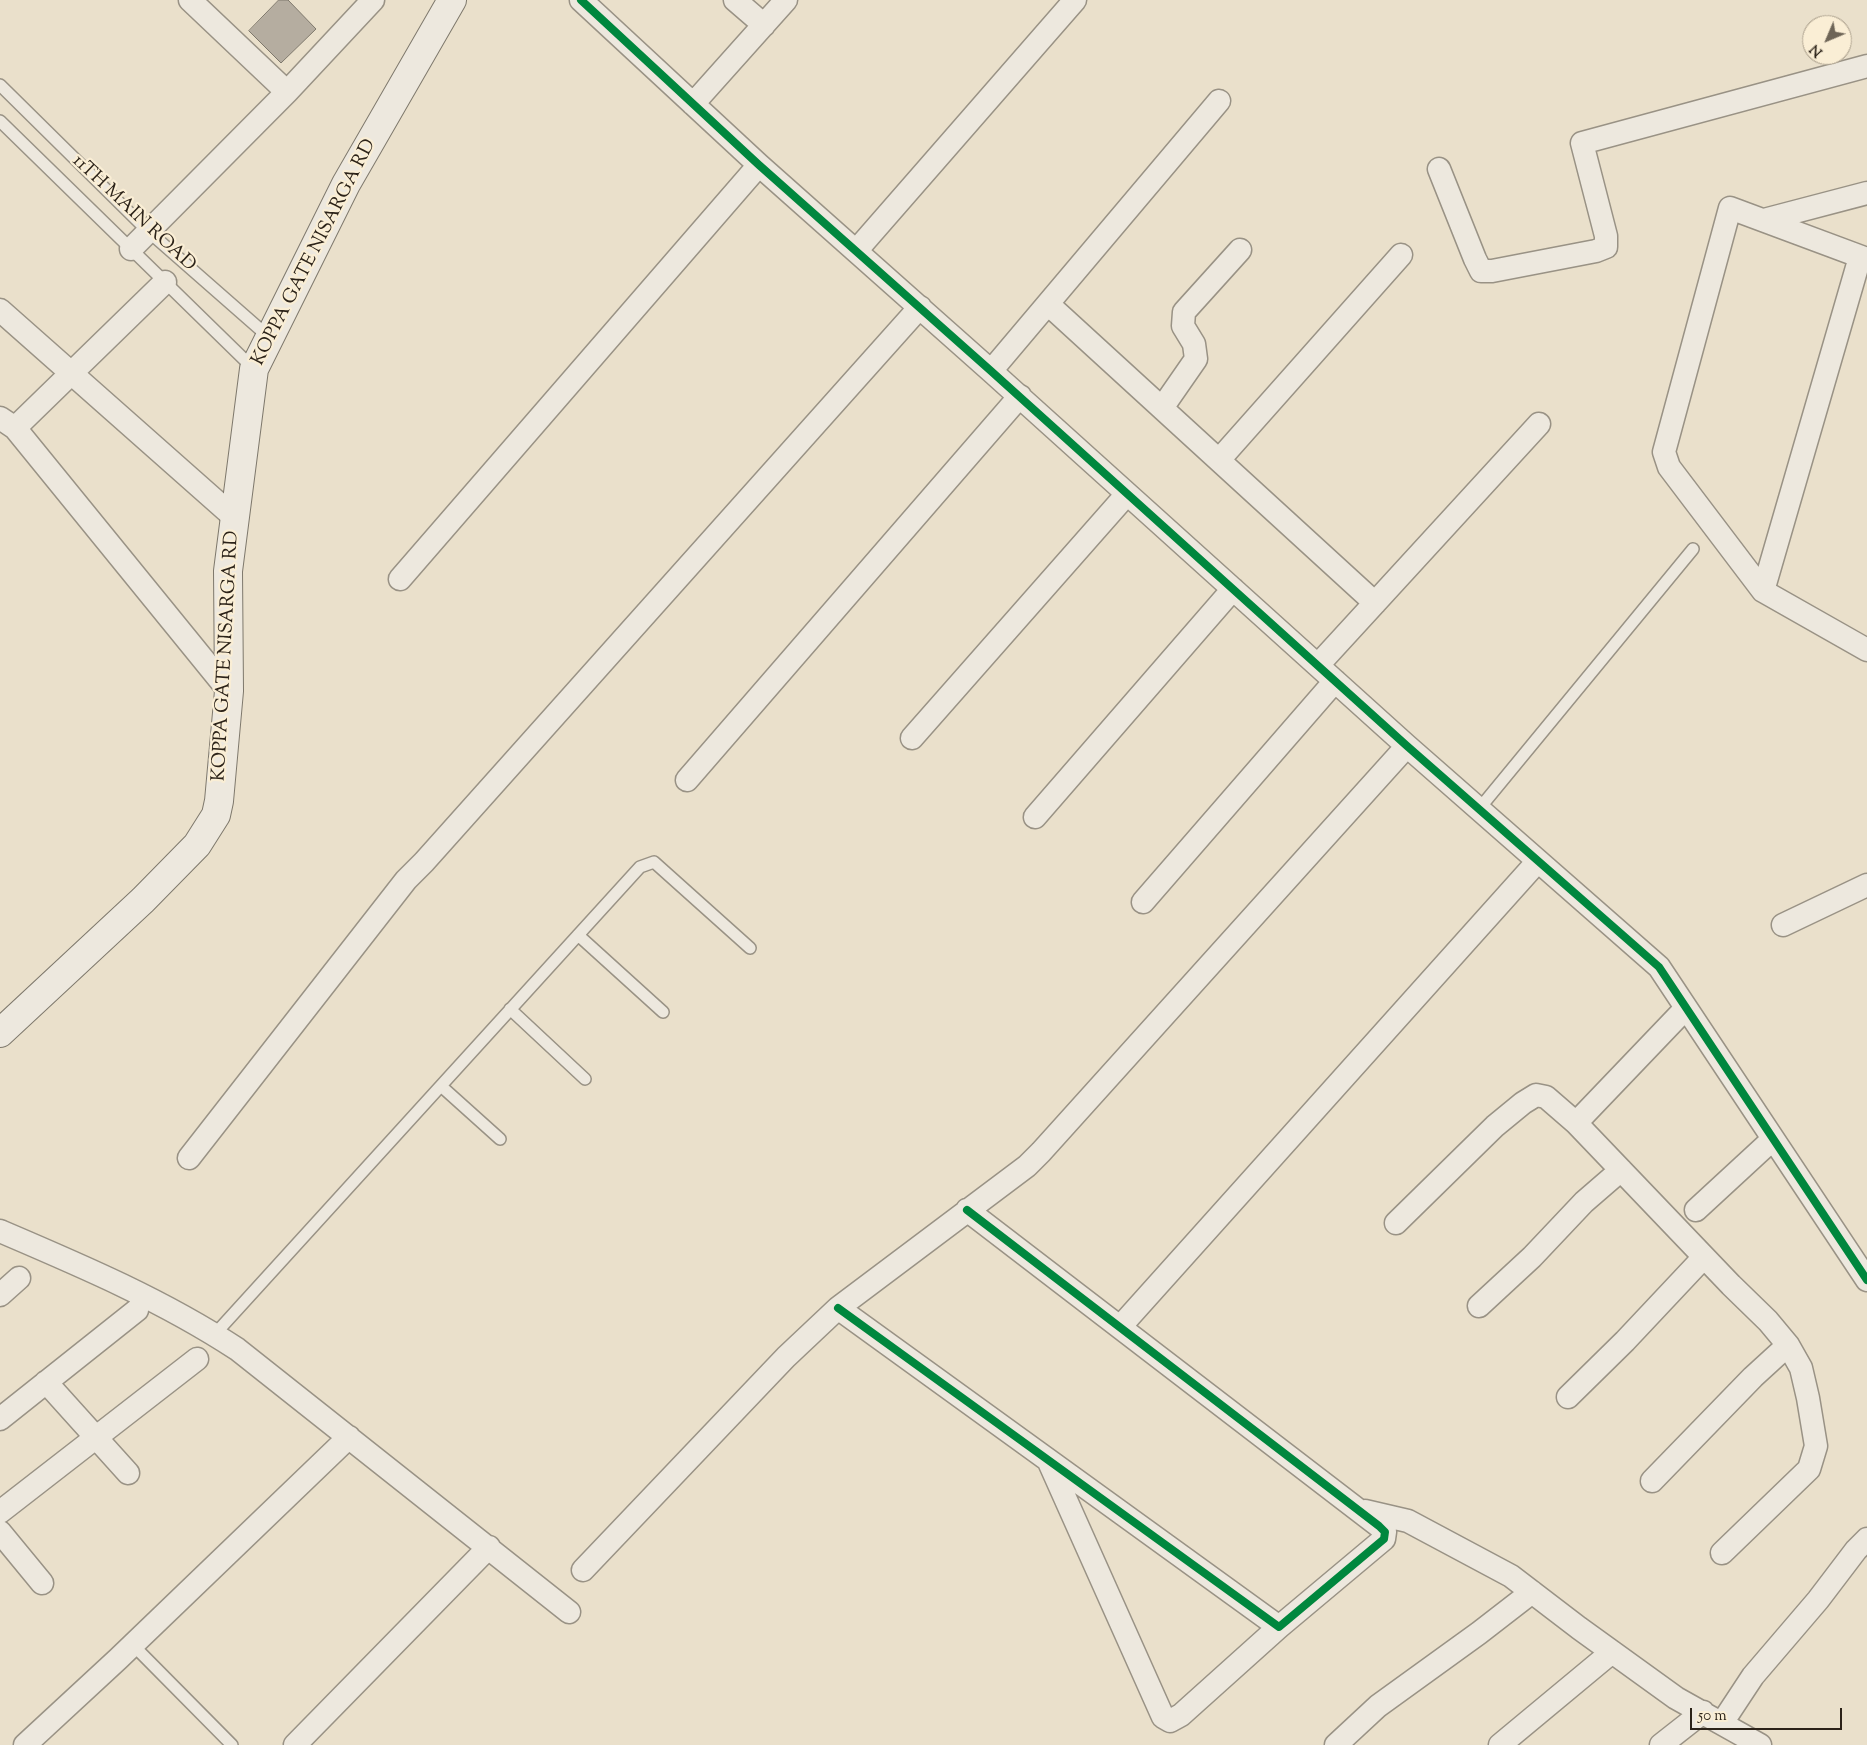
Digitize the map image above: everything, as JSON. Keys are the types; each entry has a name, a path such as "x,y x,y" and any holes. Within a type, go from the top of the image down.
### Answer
{"street":[{"path":"190,0 287,92"},
{"path":"130,248 287,92 373,0"},
{"name":"KOPPA GATE NISARGA RD","path":"0,1033 143,900 197,845 216,815 219,801 229,691 227,581 254,369 346,184 452,0"},
{"path":"581,0 759,165 1020,396 1407,746 1659,967 1867,1280"},
{"path":"735,0 764,25"},
{"path":"693,104 786,0"},
{"path":"856,251 1075,0"},
{"path":"1439,169 1474,259 1481,271 1492,271 1596,251 1606,247 1606,236 1582,143 1867,66"},
{"path":"991,371 1219,101"},
{"path":"400,579 759,165"},
{"path":"1764,220 1867,193"},
{"path":"1763,591 1864,258 1730,208 1664,452 1669,468 1763,591 1867,650"},
{"path":"1162,408 1196,358 1194,344 1183,326 1184,312 1240,250"},
{"path":"1219,460 1401,255"},
{"path":"166,282 71,374 8,423 229,691"},
{"path":"1048,304 1375,603"},
{"path":"189,1158 406,880 431,855 920,307"},
{"path":"0,310 234,518"},
{"path":"687,780 1020,396"},
{"path":"1318,665 1539,424"},
{"path":"912,738 1128,494"},
{"path":"1036,817 1233,589"},
{"path":"1143,902 1335,681"},
{"path":"583,1570 786,1357 838,1308 1027,1166 1041,1152 1407,746"},
{"path":"1120,1327 1538,861"},
{"path":"1783,925 1867,885"},
{"path":"1576,1124 1686,1008"},
{"path":"1396,1223 1495,1126 1523,1103 1536,1096 1546,1096 1576,1124 1768,1322 1788,1345 1801,1368 1816,1446 1809,1468 1722,1553"},
{"path":"1696,1210 1773,1139"},
{"path":"1479,1306 1532,1257 1584,1202 1621,1170"},
{"path":"967,1210 1357,1509 1385,1532 1384,1539 1278,1627 1181,1715 1170,1721 1163,1717 1049,1461"},
{"path":"0,1231 120,1282 237,1348 569,1612"},
{"path":"1568,1397 1704,1257"},
{"path":"0,1295 19,1278"},
{"path":"838,1308 1278,1627"},
{"path":"0,1419 137,1310"},
{"path":"1652,1481 1728,1402 1788,1345"},
{"path":"0,1512 197,1359"},
{"path":"46,1382 128,1473"},
{"path":"25,1745 133,1645 349,1436"},
{"path":"1357,1509 1408,1522 1511,1576 1676,1698 1760,1745"},
{"path":"0,1532 42,1583"},
{"path":"1661,1745 1712,1717 1753,1676 1818,1600 1867,1538"},
{"path":"295,1745 489,1547"},
{"path":"1336,1745 1378,1706 1532,1592"},
{"path":"1500,1745 1612,1652"}],"lane":[{"name":"11TH MAIN ROAD","path":"0,85 148,231 270,338"},
{"name":"11TH MAIN ROAD","path":"0,121 254,369"},
{"path":"1479,809 1693,549"},
{"path":"215,1334 640,867 654,862 750,948"},
{"path":"578,935 664,1012"},
{"path":"510,1010 586,1079"},
{"path":"441,1086 500,1140"},
{"path":"133,1645 232,1745"}],"building":[{"path":"279,0 288,0 316,29 281,63 249,31"}],"cycle path":[{"path":"581,0 759,165 1407,746 1659,967 1867,1280"},
{"path":"838,1308 1279,1627 1384,1539 1385,1532 1379,1526 967,1210"}]}
